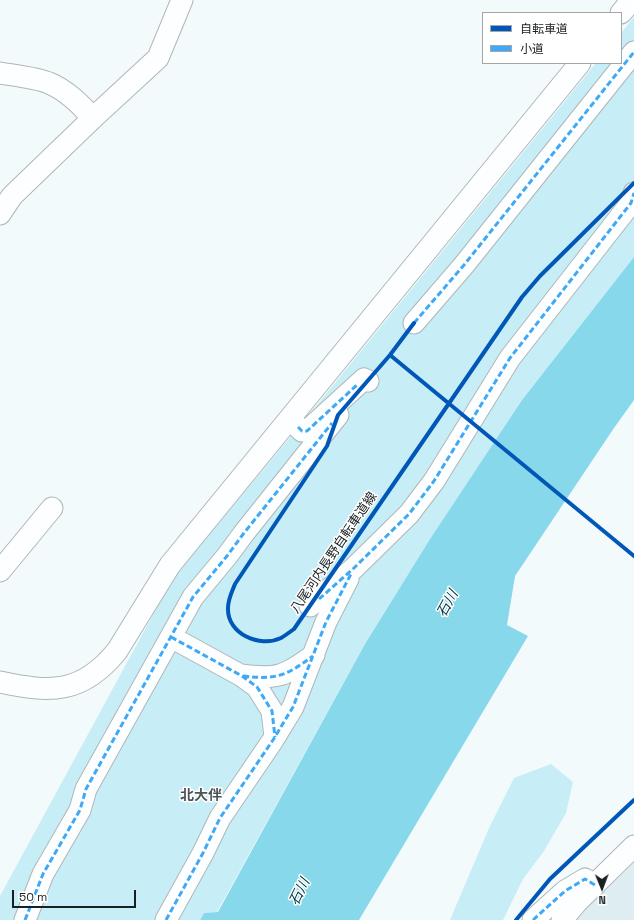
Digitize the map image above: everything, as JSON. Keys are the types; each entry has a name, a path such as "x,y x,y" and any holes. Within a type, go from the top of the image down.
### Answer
{"street":[{"path":"0,214 12,196 158,58 182,0"},
{"path":"622,12 632,0"},
{"path":"414,323 466,262 634,52"},
{"path":"0,682 28,688 62,688 80,682 95,674 107,664 117,651 170,565 579,64"},
{"path":"0,73 48,82 78,102 93,118"},
{"path":"310,606 354,568 409,514 434,481 510,358 631,203 634,193"},
{"path":"298,427 302,431 307,431 364,379 368,381"},
{"path":"24,920 43,874 80,810 86,789 193,597 338,415"},
{"path":"0,571 52,508"},
{"path":"166,920 203,853 220,818 275,737 293,707 326,622 354,568"},
{"path":"171,637 241,676 257,687 272,711 275,737"},
{"path":"241,676 260,678 277,676 294,669 314,655"},
{"path":"562,920 577,902 634,846"},
{"path":"533,920 564,891 584,879 595,884"}],"shaded area":[{"path":"634,17 634,257 522,400 430,539 365,644 217,912 204,913 200,920 0,920 0,896 173,578 317,405 595,64 622,64 622,32"},
{"path":"551,764 573,782 566,813 544,851 523,879 503,920 450,920 489,828 514,778"},
{"path":"634,858 634,920 568,920"}],"water":[{"name":"石川","path":"634,257 634,400 515,576 507,625 528,636 359,920 200,920 204,913 218,912 365,644 430,539 522,400"}],"marked path":[{"path":"414,323 464,265 634,52"},
{"path":"319,599 354,568 409,514 434,481 510,358 631,203 634,193"},
{"path":"298,427 302,431 307,431 358,384"},
{"path":"25,920 43,874 80,810 86,789 193,597 332,423"},
{"path":"166,920 203,853 220,818 273,740 293,707 326,622 352,572"},
{"path":"171,637 242,676 257,687 272,711 275,737"},
{"path":"243,676 273,677 288,672 313,656"},
{"path":"533,920 565,891 585,879 595,885"}],"cycle path":[{"name":"八尾河内長野自転車道線","path":"414,323 390,355 338,415 327,446 235,584 230,596 228,608 229,617 239,632 246,636 255,640 273,641 281,638 294,629 522,297 540,276 634,183"},
{"path":"390,355 634,556"},
{"path":"516,920 550,879 634,800"}],"district":[{"name":"北大伴","path":"201,796"}]}
